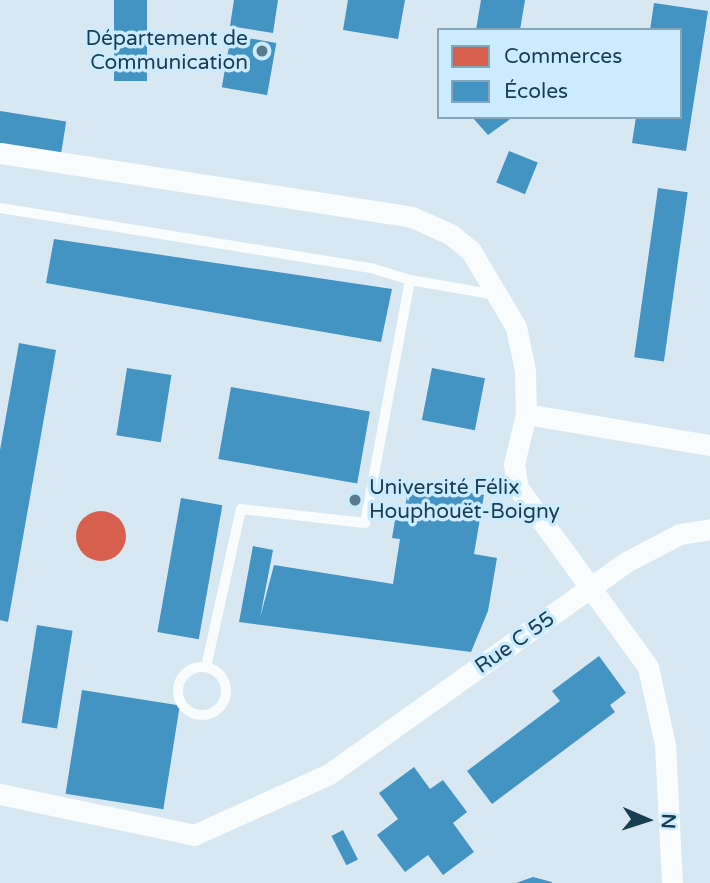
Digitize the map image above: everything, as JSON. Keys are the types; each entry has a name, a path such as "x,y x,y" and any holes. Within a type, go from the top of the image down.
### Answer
{"street":[{"path":"0,153 412,217 450,233 471,251 516,327 526,370 526,414 514,464 519,488 648,667 665,744 672,883"},
{"path":"526,414 710,445"},
{"name":"Rue C 55","path":"0,794 194,835 329,774 401,719 592,589 626,562 680,534 710,529"}],"lane":[{"path":"0,208 371,268 410,280 499,296"},
{"path":"206,667 241,509 365,523 410,280"},
{"path":"206,667 221,677 225,695 215,710 198,714 182,705 178,687 188,671 206,667"}],"building: Commerces":[{"path":"101,511 118,519 126,536 118,553 101,561 84,553 76,536 84,519"}],"building: Écoles":[{"path":"114,0 147,0 147,81 114,81"},
{"path":"234,0 278,0 273,33 230,26"},
{"path":"348,0 405,0 398,39 343,30"},
{"path":"481,0 525,0 520,28 476,28"},
{"path":"654,3 708,11 686,151 632,143 636,119 682,119 682,28 650,28"},
{"path":"231,35 276,43 267,95 222,87"},
{"path":"0,111 66,121 61,156 0,146"},
{"path":"474,119 510,119 488,135"},
{"path":"509,151 538,163 525,194 496,183"},
{"path":"658,188 688,192 664,362 634,357"},
{"path":"54,239 392,289 381,342 46,283"},
{"path":"19,343 56,350 8,622 0,620 0,450"},
{"path":"127,368 171,375 161,442 116,435"},
{"path":"432,368 485,378 475,430 422,420"},
{"path":"231,387 370,411 357,483 218,459"},
{"path":"409,483 484,495 474,554 497,558 488,611 471,652 239,622 253,546 273,550 260,618 274,565 393,584 400,539 392,538 395,520 403,521"},
{"path":"181,498 222,505 199,639 157,632"},
{"path":"37,625 73,631 57,728 22,723"},
{"path":"599,656 626,693 610,705 615,712 492,804 467,771 560,701 552,691"},
{"path":"82,690 180,705 163,809 66,794"},
{"path":"414,767 430,789 443,780 467,812 453,823 474,852 443,875 428,855 405,872 377,835 398,819 379,793"},
{"path":"343,830 358,859 346,865 331,836"},
{"path":"533,877 552,882 552,883 516,883"}],"place":[{"name":"Département de Communication","path":"262,51"},
{"name":"Université Félix Houphouët-Boigny","path":"355,500"}]}
